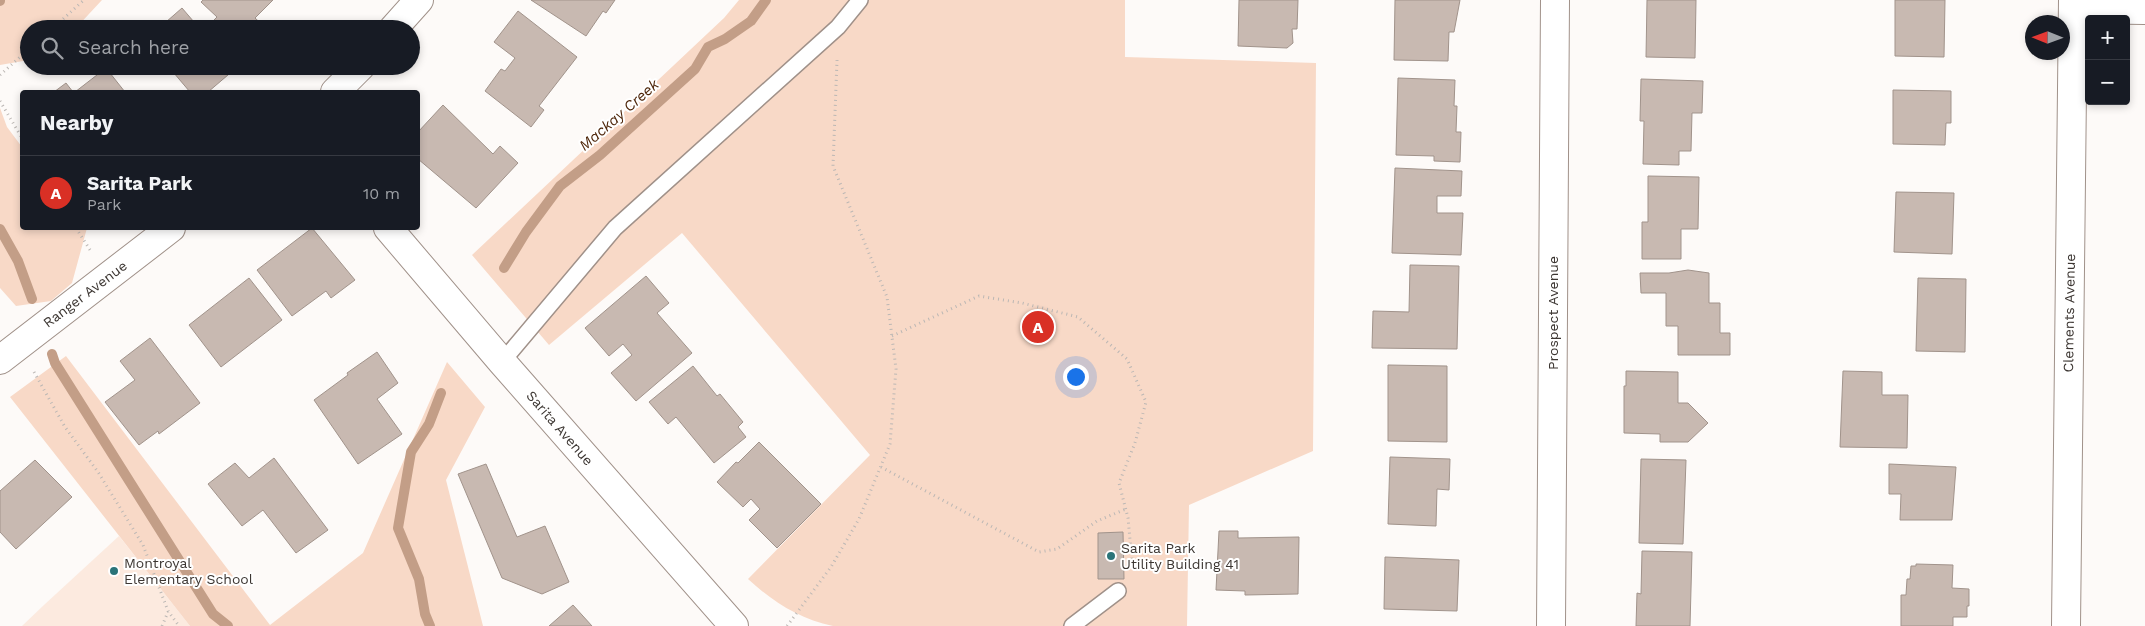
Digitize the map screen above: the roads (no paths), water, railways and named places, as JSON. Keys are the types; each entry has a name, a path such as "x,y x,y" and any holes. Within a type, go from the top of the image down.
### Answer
{"street":[{"path":"402,20 419,0"},
{"name":"Prospect Avenue","path":"1551,626 1555,0"},
{"path":"2073,5 2145,10"},
{"name":"Clements Avenue","path":"2066,626 2073,5"},
{"path":"337,90 352,75"},
{"name":"Ranger Avenue","path":"9,353 168,230"},
{"name":"Sarita Avenue","path":"390,230 502,362 734,626"}],"lane":[{"path":"502,362 615,228 838,27 860,0"},
{"path":"1072,626 1118,591"}],"waterway":[{"name":"Mackay Creek","path":"504,268 526,232 560,186 600,155 695,69 708,47 725,39 751,21 766,0"},
{"path":"0,229 18,261 32,299"},
{"path":"52,354 55,363 213,614 228,626"},
{"name":"Mackay Creek","path":"430,626 425,614 419,579 398,528 411,452 429,424 441,393"}],"place":[{"name":"Sarita Park","path":"1038,327"},
{"name":"Sarita Park Utility Building 41","path":"1111,556"},
{"name":"Montroyal Elementary School","path":"114,571"}]}
